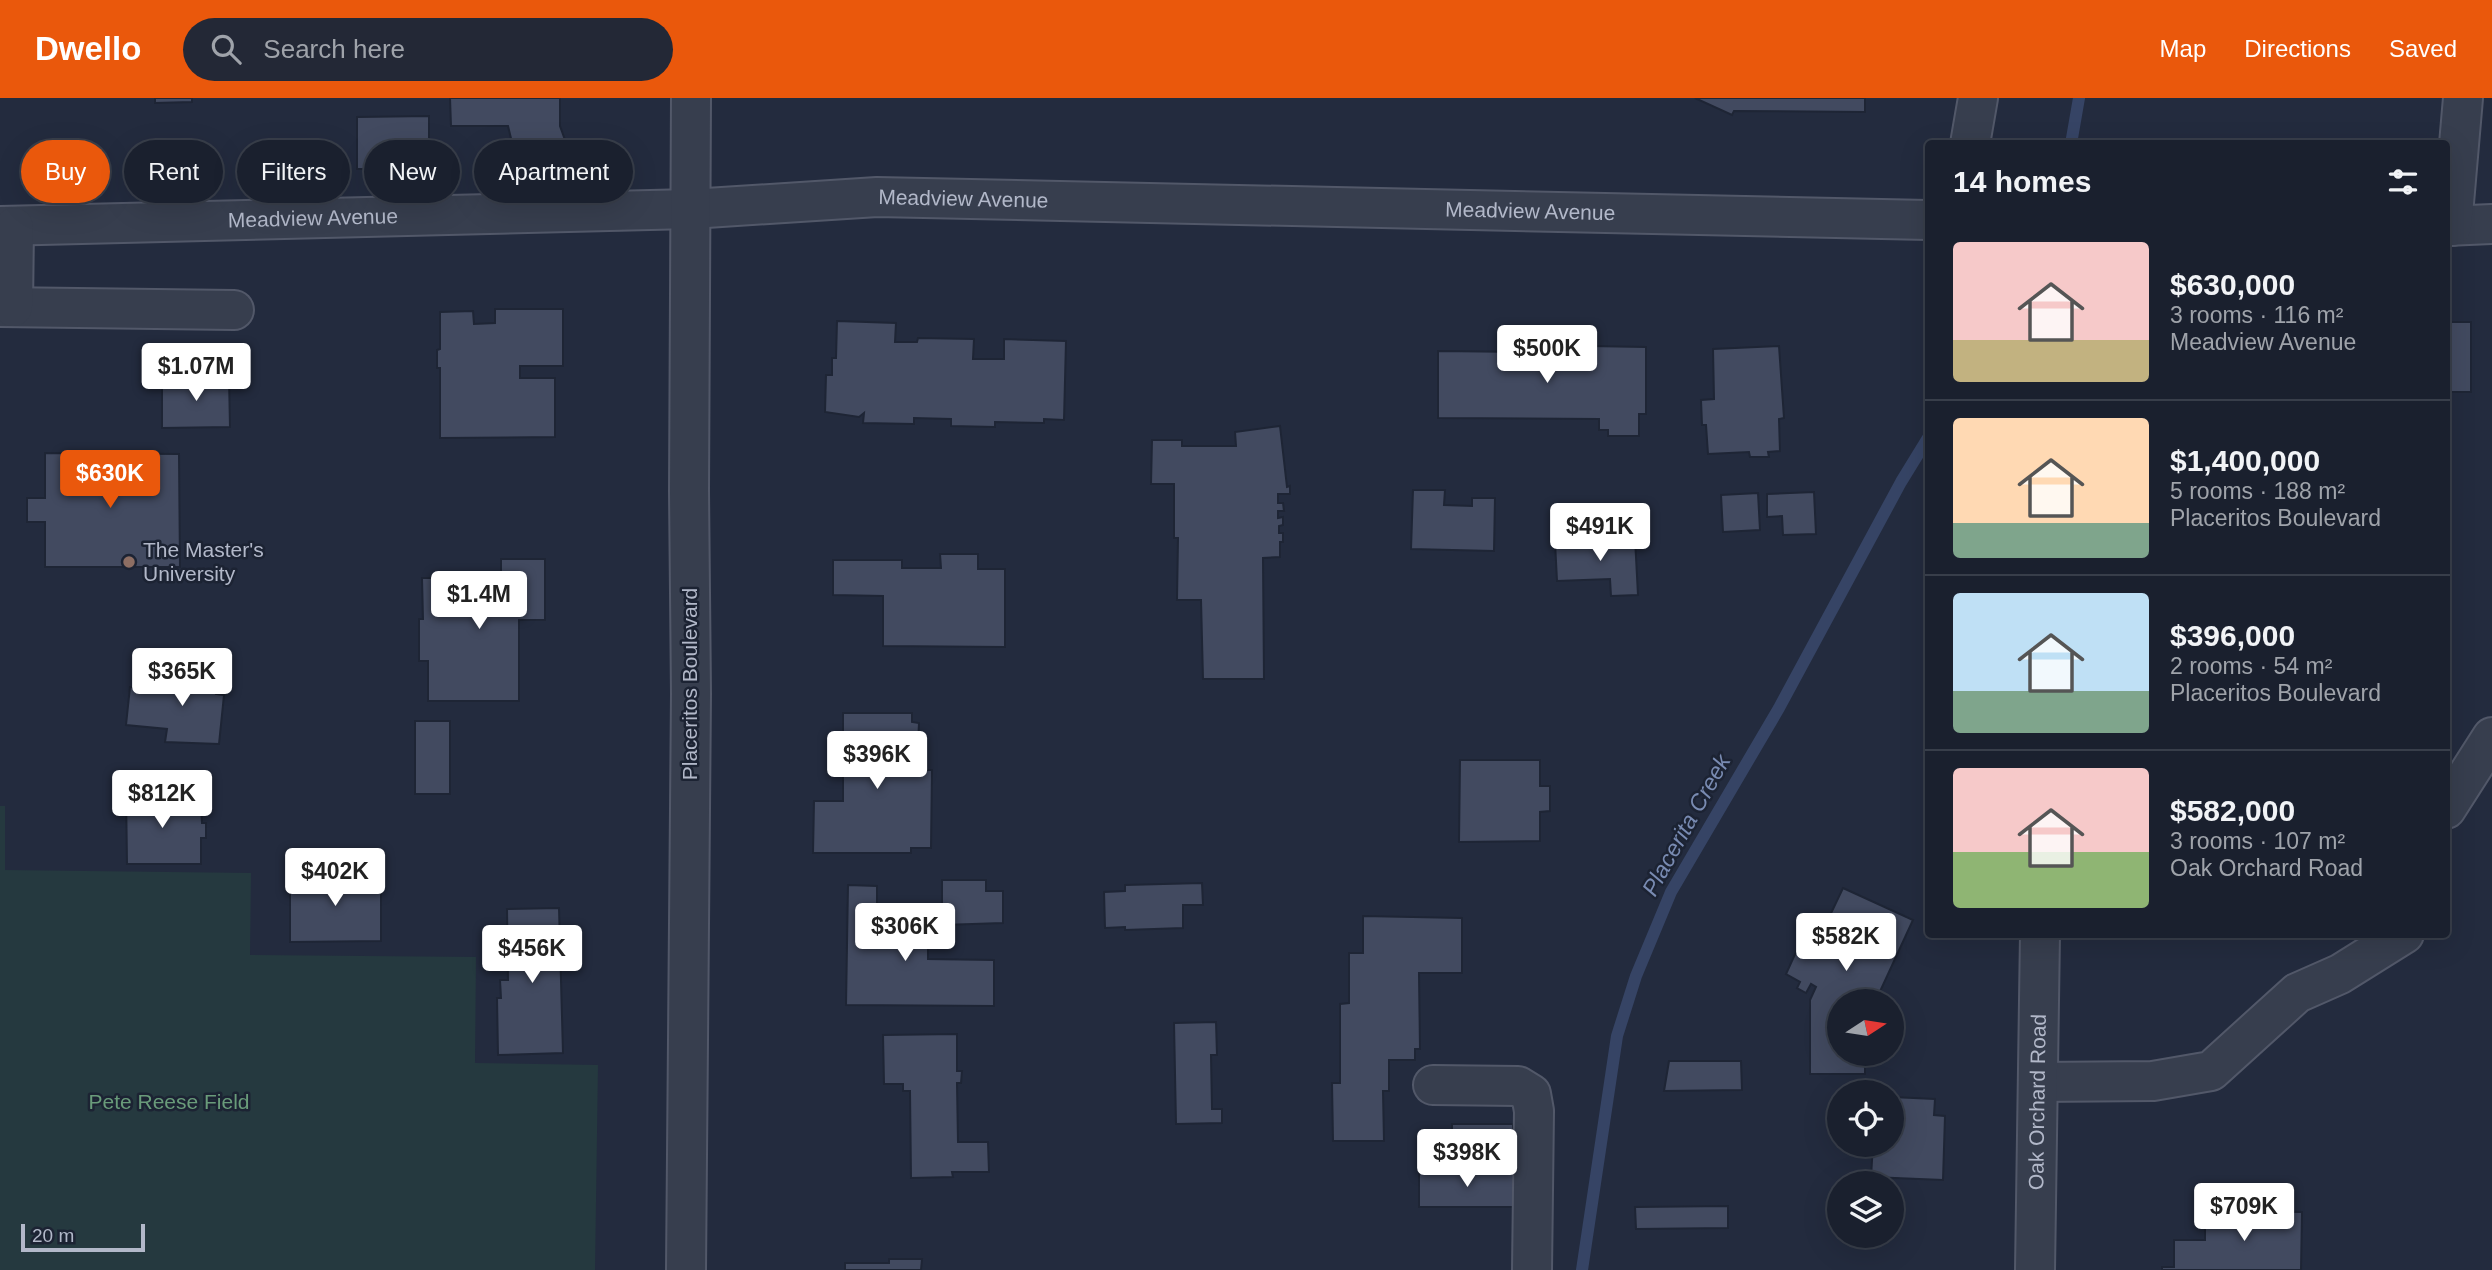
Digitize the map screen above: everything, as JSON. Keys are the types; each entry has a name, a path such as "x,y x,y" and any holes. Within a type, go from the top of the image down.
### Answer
{"street":[{"name":"Placeritos Boulevard","path":"686,1270 691,694 691,98"},
{"path":"1971,140 1978,98"},
{"path":"2450,217 2463,98"},
{"name":"Meadview Avenue","path":"7,226 691,209 877,197 1925,220"},
{"path":"2450,226 2492,224"},
{"path":"7,226 7,307 234,310"},
{"path":"2450,803 2492,737"},
{"name":"Oak Orchard Road","path":"2035,1270 2040,938"},
{"path":"2038,1082 2153,1081 2211,1071 2297,993 2340,974 2398,938"},
{"path":"1433,1085 1518,1086 1531,1094 1534,1111 1532,1270"}],"green space":[{"name":"Pete Reese Field","path":"0,806 5,806 5,870 251,873 250,955 476,957 475,1063 598,1065 595,1270 0,1270"}],"building":[{"path":"155,98 192,98 192,102 155,103"},
{"path":"450,98 560,98 560,126 565,140 511,140 508,126 451,126"},
{"path":"1695,98 1865,98 1865,112 1734,111 1732,115"},
{"path":"429,116 429,140 364,140 364,169 357,169 357,117"},
{"path":"495,309 563,309 563,366 520,366 520,378 555,378 555,437 440,438 440,368 437,368 437,350 440,349 440,312 473,311 474,324 495,323"},
{"path":"837,321 896,323 895,342 917,342 918,338 974,339 973,359 1004,359 1004,339 1066,341 1064,420 1044,419 1044,423 995,422 995,427 951,426 951,419 914,418 914,424 863,423 864,413 859,417 825,412 826,375 832,375 832,358 836,358"},
{"path":"2450,322 2471,322 2471,392 2450,392"},
{"path":"1526,342 1590,342 1590,346 1646,347 1646,414 1639,414 1639,436 1608,436 1608,430 1599,430 1599,419 1438,418 1438,351 1527,352"},
{"path":"1779,346 1784,418 1779,419 1780,451 1768,452 1769,457 1750,457 1749,452 1708,454 1706,425 1702,425 1701,400 1714,399 1713,349"},
{"path":"229,377 230,427 162,428 162,378"},
{"path":"1280,426 1290,494 1278,494 1278,503 1283,503 1284,511 1278,511 1278,518 1283,517 1283,525 1279,526 1279,533 1283,533 1280,557 1263,558 1264,679 1203,679 1201,600 1177,600 1178,538 1174,538 1174,484 1151,484 1152,440 1182,440 1182,446 1236,446 1235,432"},
{"path":"45,453 179,454 180,567 45,567 45,522 27,522 27,498 45,498"},
{"path":"1413,490 1445,490 1444,505 1472,506 1472,498 1495,498 1494,551 1411,549"},
{"path":"1814,492 1816,534 1783,535 1782,516 1767,517 1767,494"},
{"path":"1758,493 1760,530 1723,532 1721,495"},
{"path":"1635,538 1638,595 1611,596 1610,579 1557,581 1555,542"},
{"path":"940,554 978,554 978,569 1005,569 1005,647 883,646 883,596 833,595 833,560 902,560 902,568 941,568"},
{"path":"501,559 545,559 545,620 519,620 519,701 428,701 428,661 419,661 419,619 423,619 422,578 501,578"},
{"path":"185,666 220,669 216,694 224,695 219,744 165,742 167,729 126,725 130,687 182,692"},
{"path":"843,713 912,713 912,722 919,723 918,745 913,744 913,770 932,770 931,848 911,848 911,853 813,853 814,801 843,801"},
{"path":"415,721 450,721 450,794 415,794"},
{"path":"1460,760 1540,760 1540,786 1550,786 1550,811 1540,812 1540,841 1459,842"},
{"path":"126,792 174,792 174,808 201,807 202,823 206,823 206,838 201,838 201,864 127,864"},
{"path":"381,874 381,941 290,942 290,875"},
{"path":"942,880 986,880 986,891 1003,891 1003,923 942,925"},
{"path":"1202,883 1203,905 1183,905 1183,928 1105,928 1104,892 1125,891 1125,885"},
{"path":"848,885 877,886 877,911 905,911 905,932 923,931 923,947 928,947 928,959 994,960 994,1006 846,1005"},
{"path":"1843,888 1913,920 1881,989 1827,989 1827,1066 1865,1066 1865,1074 1810,1074 1810,1000 1816,987 1811,984 1806,993 1797,988 1800,982 1786,974 1801,941 1815,947"},
{"path":"559,908 563,1053 498,1055 497,998 501,998 500,980 508,980 507,909"},
{"path":"1363,916 1462,918 1462,973 1419,973 1420,1049 1415,1049 1415,1060 1389,1060 1389,1091 1383,1091 1384,1141 1333,1141 1332,1083 1340,1083 1340,1004 1349,1003 1349,953 1363,953"},
{"path":"1216,1022 1217,1055 1211,1055 1212,1109 1222,1109 1222,1123 1176,1124 1174,1023"},
{"path":"957,1034 957,1071 962,1071 961,1083 957,1083 958,1142 988,1142 989,1172 952,1172 953,1177 911,1178 910,1091 903,1091 903,1084 884,1084 883,1035"},
{"path":"1669,1061 1741,1061 1742,1090 1664,1091"},
{"path":"1904,1098 1935,1099 1934,1115 1945,1116 1943,1180 1904,1178 1904,1171 1871,1171 1872,1157 1904,1157"},
{"path":"1452,1124 1513,1124 1513,1160 1452,1159"},
{"path":"1419,1171 1516,1172 1516,1207 1419,1207"},
{"path":"1728,1206 1728,1228 1636,1229 1635,1207"},
{"path":"2212,1211 2302,1212 2301,1270 2162,1270 2162,1267 2174,1267 2174,1240 2205,1240 2205,1227 2212,1227"},
{"path":"889,1259 922,1259 921,1270 845,1270 845,1263 889,1263"}],"waterway":[{"name":"Placerita Creek","path":"2072,140 2079,98"},
{"name":"Placerita Creek","path":"1582,1270 1617,1036 1636,976 1671,892 1779,708 1901,482 1925,443"}],"place":[{"name":"The Master's University","path":"129,562"}]}
